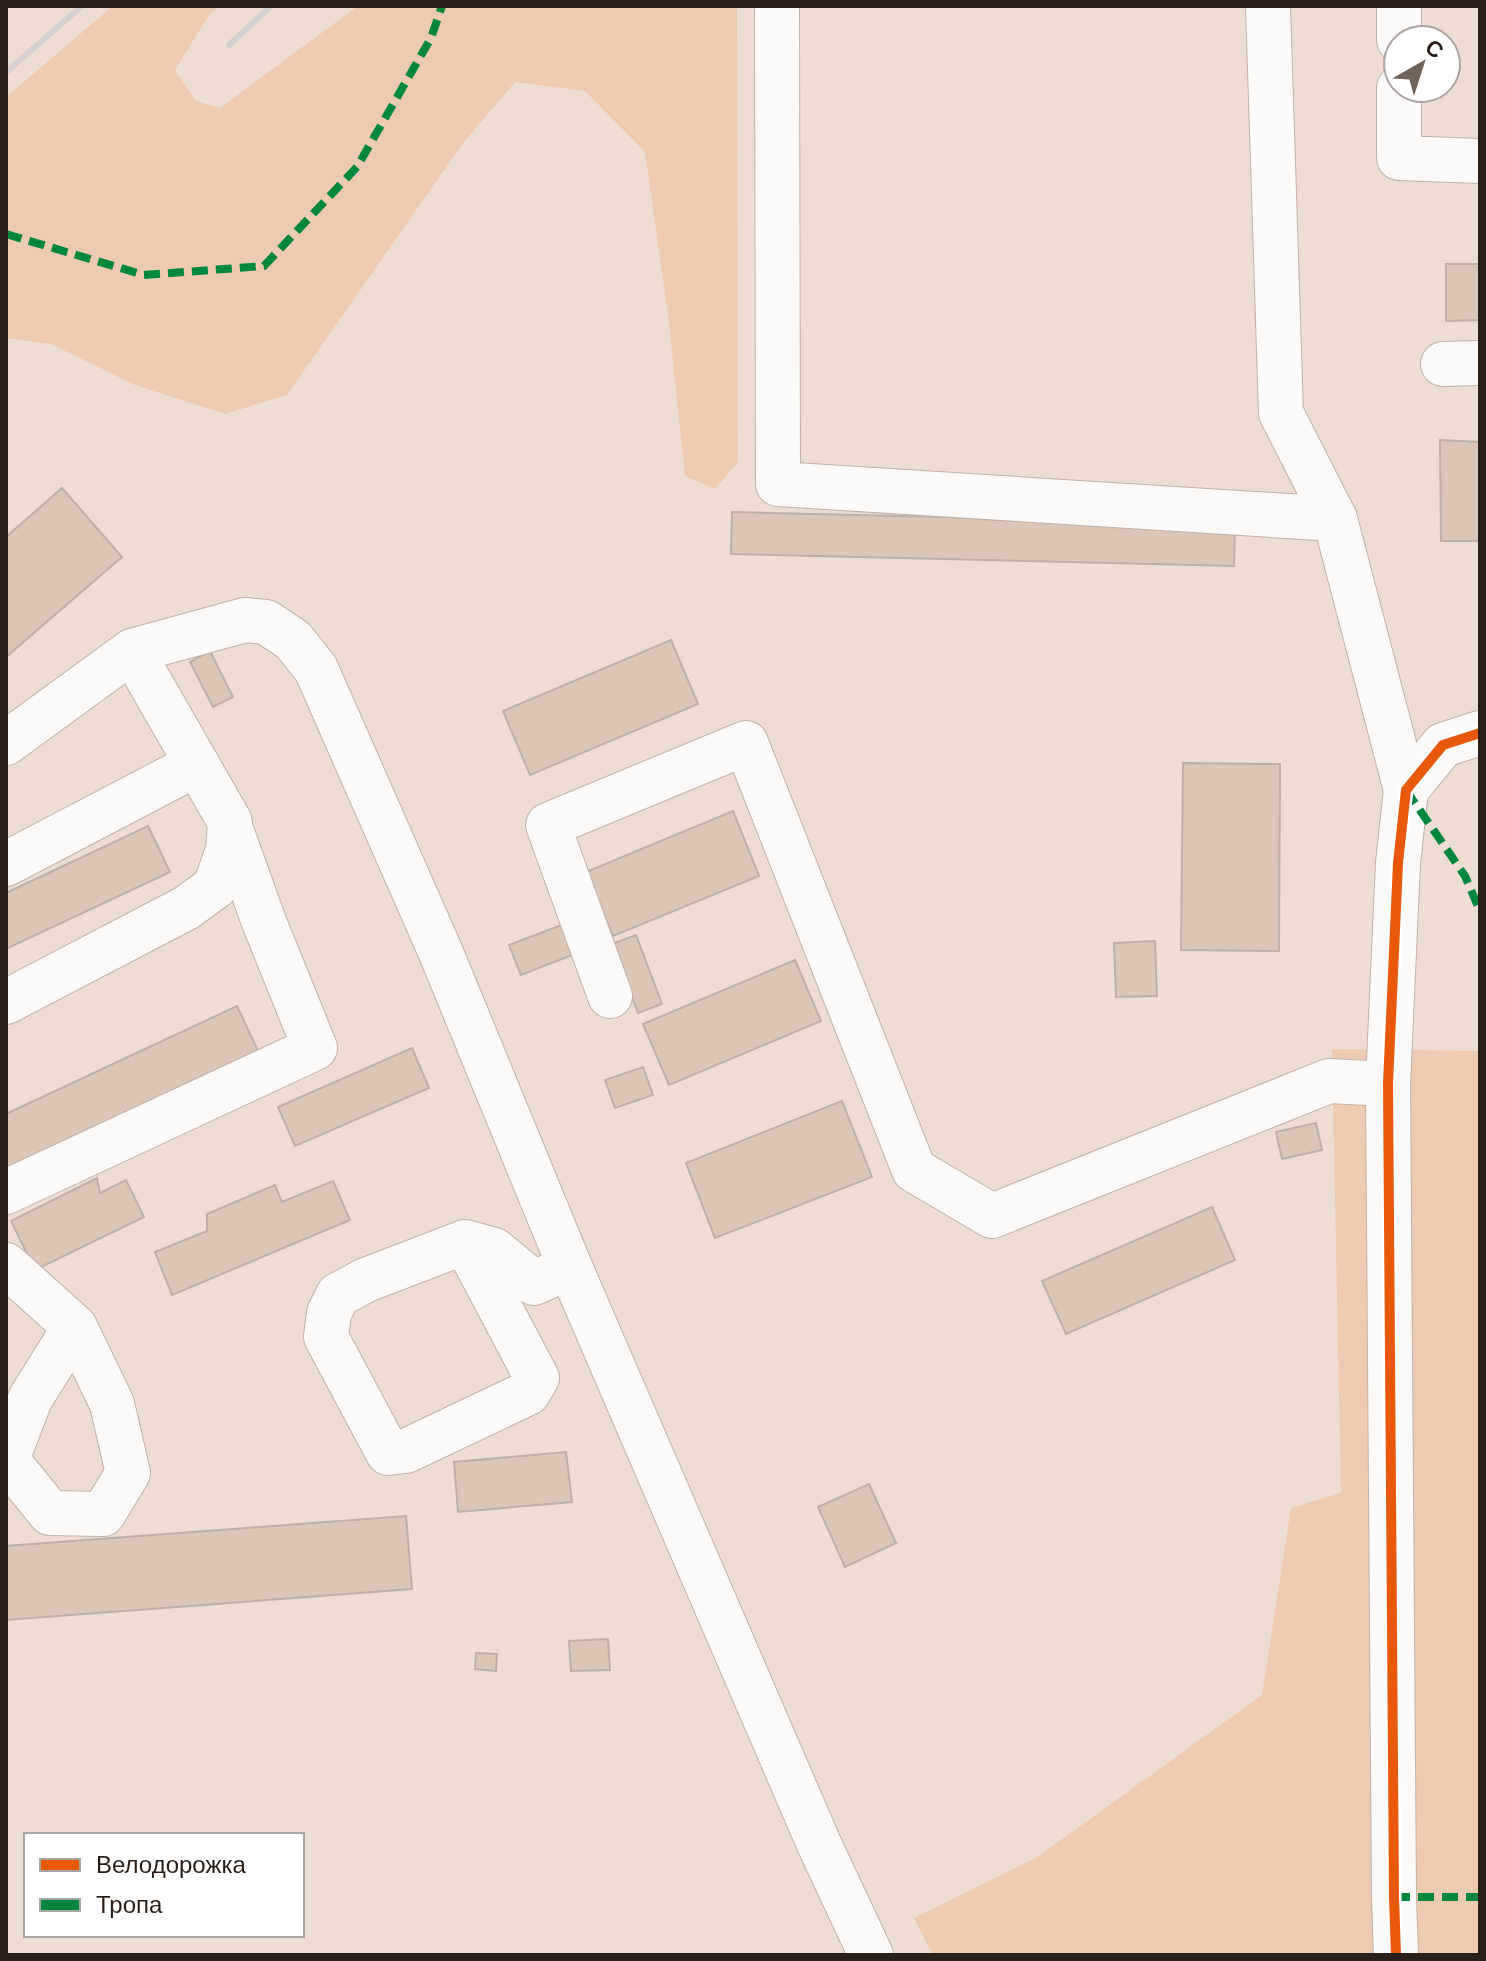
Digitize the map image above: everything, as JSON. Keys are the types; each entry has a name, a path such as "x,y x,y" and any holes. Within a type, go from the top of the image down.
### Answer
{"street":[{"path":"777,6 778,484 1335,519"},
{"path":"1268,6 1281,413 1335,519 1406,790 1398,863 1388,1084 1396,1955"},
{"path":"1399,104 1399,158 1480,161"},
{"path":"6,743 132,651 245,620 266,622 293,640 316,669 441,953 570,1267 813,1829 871,1955"},
{"path":"6,1002 186,908 215,887 228,850 230,822 132,651"},
{"path":"1406,790 1443,745 1480,733"},
{"path":"610,996 548,825 746,743 914,1170 992,1216 1329,1081 1388,1084"},
{"path":"6,864 197,764"},
{"path":"6,1192 315,1048 230,827"},
{"path":"465,1242 537,1378 528,1393 406,1451 388,1453 326,1337 329,1313 338,1295 366,1280 465,1242 494,1250 534,1283 570,1267"},
{"path":"6,1265 75,1327"}],"shaded area":[{"path":"113,6 220,6 209,15 175,70 196,101 220,108 358,6 737,6 738,462 715,489 685,476 668,314 645,152 585,91 515,82 463,143 287,395 225,414 135,385 51,344 6,338 6,97"},
{"path":"1332,1049 1480,1051 1480,1955 933,1955 914,1918 1036,1858 1262,1695 1291,1508 1341,1493"}],"building":[{"path":"1446,264 1480,264 1480,320 1446,321"},
{"path":"1440,440 1480,442 1480,541 1441,541"},
{"path":"62,488 122,557 6,657 6,537"},
{"path":"732,512 1235,524 1234,566 731,554"},
{"path":"671,640 698,704 530,775 503,711"},
{"path":"210,651 233,697 213,707 190,662"},
{"path":"1183,763 1280,764 1279,951 1181,950"},
{"path":"733,811 759,876 613,936 586,872"},
{"path":"148,826 170,872 6,949 6,893"},
{"path":"564,924 575,954 521,975 509,945"},
{"path":"636,935 662,1004 638,1013 612,944"},
{"path":"1155,941 1157,996 1116,997 1114,943"},
{"path":"795,960 821,1021 669,1085 643,1024"},
{"path":"237,1006 258,1051 6,1168 6,1114"},
{"path":"412,1048 429,1088 295,1146 278,1107"},
{"path":"643,1067 653,1095 615,1108 605,1080"},
{"path":"842,1101 872,1177 715,1238 686,1163"},
{"path":"1316,1123 1322,1150 1282,1159 1276,1132"},
{"path":"97,1178 100,1193 126,1180 144,1217 35,1270 11,1221"},
{"path":"333,1181 350,1220 172,1295 155,1252 207,1231 207,1214 275,1185 282,1202"},
{"path":"1212,1207 1235,1260 1066,1334 1042,1281"},
{"path":"566,1452 572,1502 458,1512 454,1462"},
{"path":"869,1484 896,1543 845,1567 818,1507"},
{"path":"406,1516 412,1589 6,1620 6,1546"},
{"path":"608,1639 610,1670 571,1671 569,1641"},
{"path":"476,1653 497,1654 496,1671 475,1669"}],"railway":[{"path":"6,72 82,6"},
{"path":"229,45 271,6"}],"marked path":[{"path":"6,234 144,275 264,266 357,167 431,38 442,6"},
{"path":"1406,790 1465,876 1480,911"},
{"path":"1394,1897 1480,1897"}],"cycle path":[{"path":"1396,1955 1388,1084 1398,863 1406,790 1443,745 1480,733"}]}
